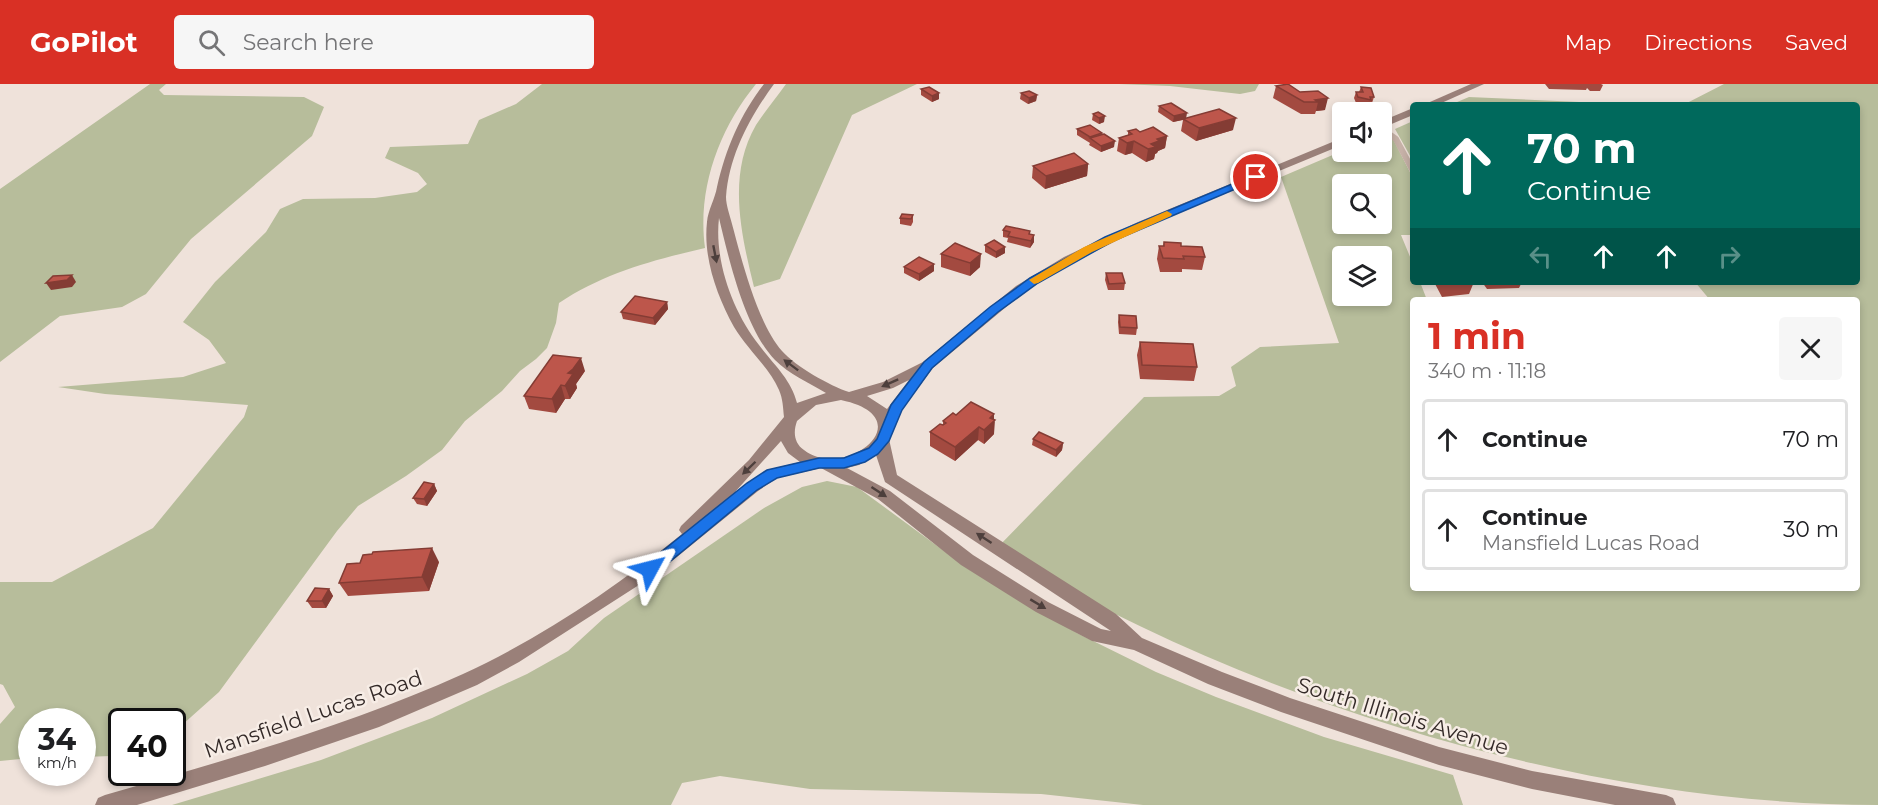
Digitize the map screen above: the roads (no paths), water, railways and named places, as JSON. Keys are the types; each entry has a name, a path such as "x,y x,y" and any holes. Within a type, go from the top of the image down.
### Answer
{"main road":[{"path":"769,84 751,108 735,136 723,176 714,219 713,239 723,284 732,309 748,340 786,386 792,400 786,434 788,444 806,459 823,464 844,463 860,459 874,451 885,434 896,408 928,365"},
{"path":"1435,102 1479,84"},
{"path":"1392,122 1410,113"},
{"path":"789,420 812,401 846,396 888,385 928,365 1020,289 1068,260 1142,224 1332,145"},
{"path":"720,197 740,279 766,337 780,357 797,370 846,396 865,400 876,407 884,416 885,434"},
{"name":"Mansfield Lucas Road","path":"650,569 722,493 754,464 789,420"},
{"name":"South Illinois Avenue","path":"885,434 884,455 890,478 1110,619 1136,643"},
{"name":"Mansfield Lucas Road","path":"105,805 265,757 372,721 423,701 513,657 650,569 772,474 795,467 823,464"},
{"name":"South Illinois Avenue","path":"823,464 884,495 967,560 1042,607 1098,636 1136,643 1215,678 1288,706 1428,753 1532,780 1666,805"}],"lane":[{"path":"1392,136 1410,165"}]}
